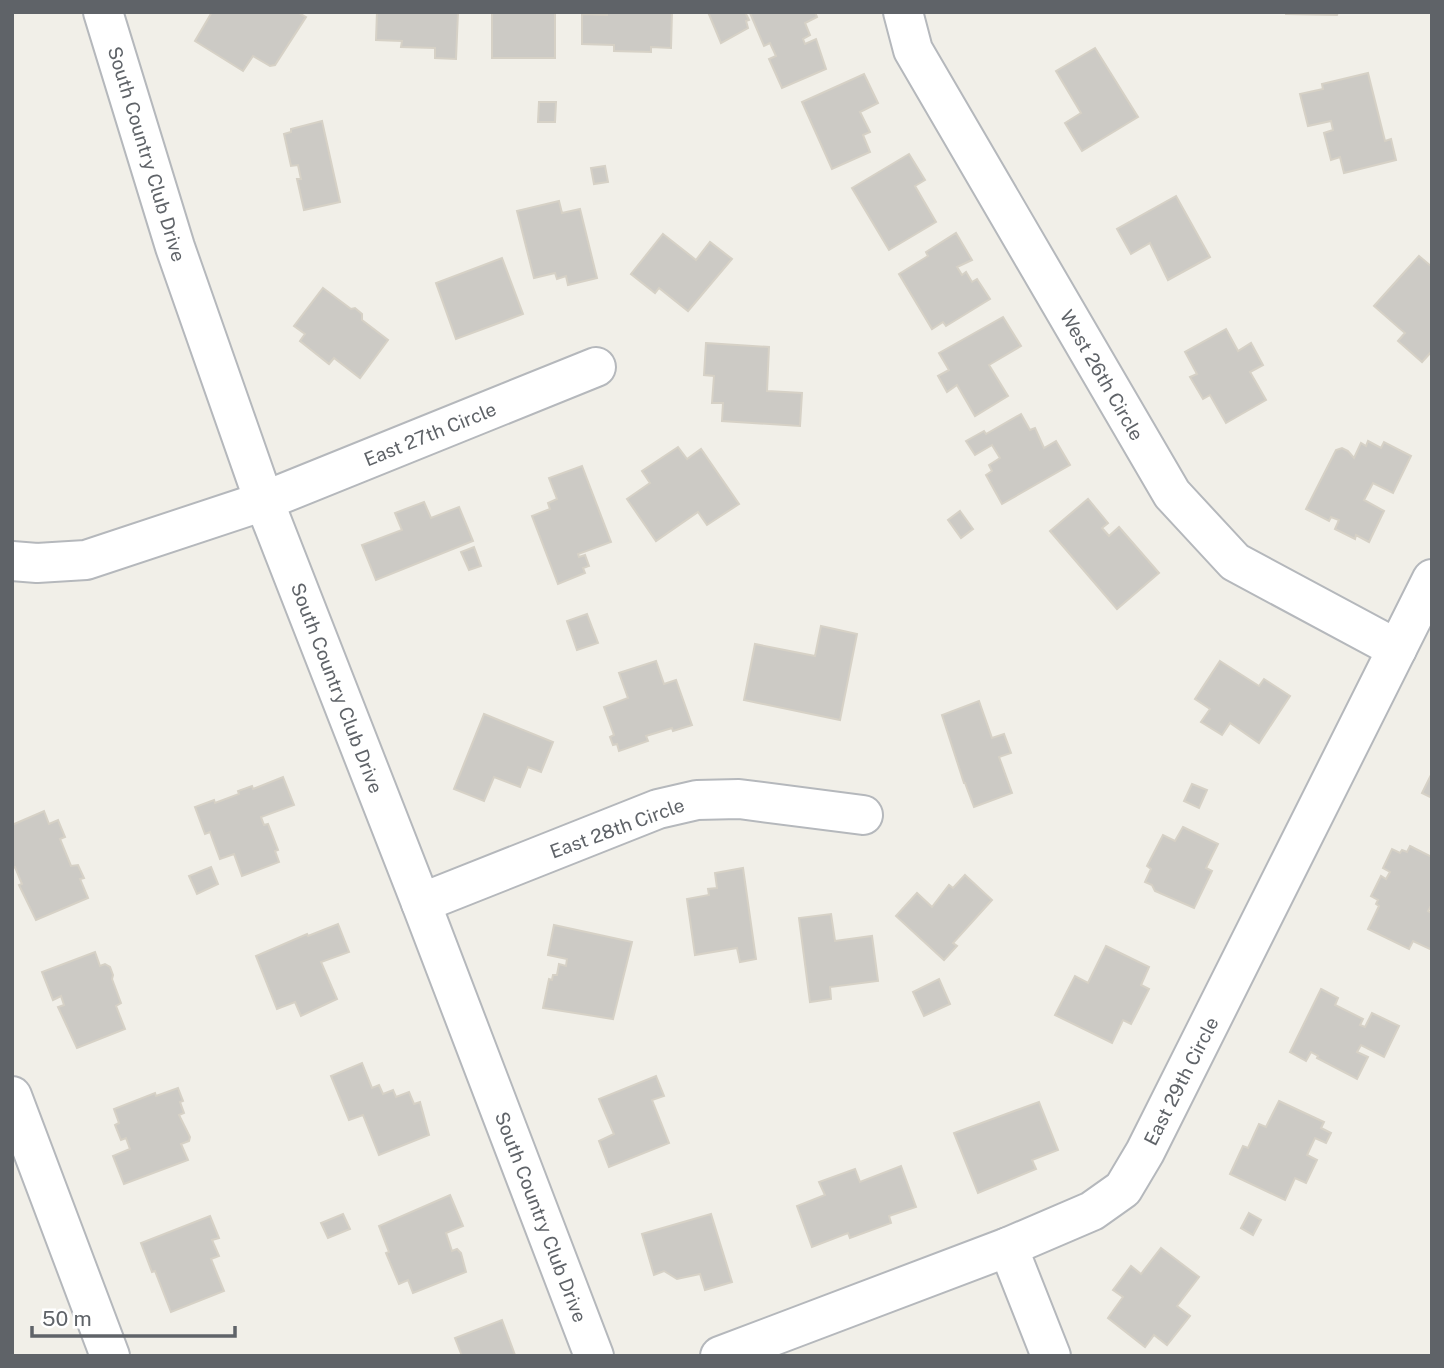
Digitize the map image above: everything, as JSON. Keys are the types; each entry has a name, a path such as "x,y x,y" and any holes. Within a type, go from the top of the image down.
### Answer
{"street":[{"name":"South Country Club Drive","path":"103,12 175,247 264,501 594,1356"},
{"name":"West 26th Circle","path":"903,12 914,50 1172,494 1235,562 1397,649"},
{"name":"East 27th Circle","path":"12,561 37,563 86,560 264,501 596,367"},
{"name":"East 29th Circle","path":"720,1356 1008,1248 1092,1212 1123,1189 1145,1152 1432,579"},
{"name":"East 28th Circle","path":"421,903 658,809 697,800 739,799 863,815"},
{"path":"12,1096 110,1356"},
{"path":"1008,1248 1051,1356"}],"building":[{"path":"212,12 297,12 306,17 275,65 270,66 253,56 243,71 195,41"},
{"path":"377,12 458,12 456,59 435,58 435,48 401,47 402,41 376,40"},
{"path":"492,12 555,12 555,58 492,58"},
{"path":"607,12 672,12 671,48 651,47 651,52 614,51 614,45 582,44 582,14 607,15"},
{"path":"708,12 745,12 749,20 746,21 748,28 721,43"},
{"path":"815,12 817,17 805,23 810,35 803,39 805,44 816,39 826,69 782,88 769,59 776,56 770,43 764,46 750,13"},
{"path":"1286,12 1338,12 1337,15"},
{"path":"1095,48 1138,117 1082,151 1065,123 1081,113 1056,71"},
{"path":"1368,73 1385,141 1391,139 1396,160 1344,173 1340,157 1331,160 1324,133 1333,130 1331,121 1308,126 1300,94 1323,89 1322,84"},
{"path":"864,74 878,103 860,112 870,132 863,135 870,152 832,169 802,102"},
{"path":"539,102 556,102 555,122 538,122"},
{"path":"322,121 340,202 304,210 297,179 301,179 298,165 291,166 284,134 291,132 291,129"},
{"path":"909,154 925,180 915,186 936,222 889,250 852,188"},
{"path":"605,166 608,182 594,184 591,168"},
{"path":"1176,196 1210,257 1168,280 1150,243 1131,254 1117,229"},
{"path":"559,201 562,213 580,209 597,278 568,285 566,276 557,279 555,273 534,278 517,211"},
{"path":"956,233 972,260 957,267 962,275 966,272 972,282 977,279 990,299 946,326 943,322 932,329 899,274 928,256 926,252"},
{"path":"663,234 696,260 710,242 732,259 688,311 659,288 655,293 631,274"},
{"path":"1419,256 1432,267 1432,351 1422,362 1398,341 1405,333 1374,306"},
{"path":"502,258 523,314 456,339 436,283"},
{"path":"323,288 351,309 355,308 362,314 362,320 388,340 360,378 334,358 329,364 300,341 305,334 294,326"},
{"path":"1003,317 1021,346 989,365 1008,396 975,416 957,385 947,392 938,376 949,370 939,353"},
{"path":"1226,329 1238,351 1251,343 1263,365 1250,372 1266,400 1226,423 1210,395 1203,399 1190,377 1197,374 1185,352"},
{"path":"706,343 769,347 767,391 802,393 800,426 722,421 723,403 712,403 714,376 704,375"},
{"path":"1021,414 1030,430 1035,428 1044,448 1056,441 1070,465 1002,504 986,475 992,471 989,465 1000,458 992,445 975,455 966,441 984,431 986,434"},
{"path":"1368,441 1381,448 1384,442 1411,456 1393,493 1373,483 1364,500 1384,511 1369,542 1356,535 1355,539 1335,529 1339,520 1331,517 1329,521 1306,509 1336,450 1342,448 1354,458 1361,443 1366,446"},
{"path":"678,447 687,459 701,449 739,504 707,525 698,512 656,541 627,499 650,483 642,471"},
{"path":"582,466 611,542 578,554 579,557 585,555 589,566 583,568 585,573 558,584 532,516 550,509 548,503 557,499 549,478"},
{"path":"1088,499 1108,523 1102,528 1109,536 1119,527 1159,573 1117,609 1050,531"},
{"path":"424,502 431,518 459,507 473,541 376,580 362,545 402,530 395,513"},
{"path":"960,511 973,529 961,538 948,520"},
{"path":"474,547 481,566 469,570 461,552"},
{"path":"587,614 598,643 577,650 567,621"},
{"path":"821,626 857,634 840,720 744,700 755,644 815,656"},
{"path":"656,661 664,684 676,680 692,725 646,736 648,741 619,751 617,744 613,745 610,737 614,735 604,707 628,698 619,673"},
{"path":"1220,661 1259,686 1264,679 1290,696 1259,743 1230,723 1222,735 1201,722 1210,709 1195,699"},
{"path":"979,701 992,738 1004,734 1011,753 999,757 1012,793 974,807 942,715"},
{"path":"484,714 553,742 541,772 528,767 520,787 494,777 484,801 454,789"},
{"path":"1432,773 1432,798 1422,793"},
{"path":"283,777 294,805 261,817 264,825 268,824 278,850 275,851 279,862 242,876 234,854 220,859 210,832 205,834 195,807 214,800 215,803 239,794 238,791 252,786 253,789"},
{"path":"1192,784 1207,790 1199,808 1184,801"},
{"path":"44,811 49,824 58,820 65,837 60,839 71,866 78,865 84,878 80,879 88,898 36,920 19,885 22,884 15,867 12,868 12,825"},
{"path":"1183,827 1218,844 1206,868 1212,871 1194,908 1155,891 1152,885 1145,882 1151,869 1147,866 1163,835 1175,841"},
{"path":"1410,846 1432,857 1432,904 1428,911 1432,913 1432,950 1413,941 1409,949 1368,929 1379,906 1376,904 1378,900 1371,896 1381,876 1386,879 1390,872 1383,868 1392,849 1400,853 1402,850 1407,852"},
{"path":"211,867 218,884 197,894 189,876"},
{"path":"743,868 756,959 740,962 737,948 695,955 687,899 709,895 708,889 717,888 715,873"},
{"path":"965,875 992,900 953,943 957,946 944,960 896,916 917,893 932,907 949,885 953,888"},
{"path":"831,914 835,941 872,936 878,981 830,987 831,999 810,1002 799,918"},
{"path":"338,924 349,952 321,962 337,999 301,1016 295,1002 277,1009 256,956"},
{"path":"554,925 632,942 613,1019 543,1008 549,979 552,980 553,975 557,975 559,964 566,966 567,959 548,955"},
{"path":"1106,946 1149,967 1141,985 1149,989 1131,1024 1123,1020 1112,1043 1055,1015 1075,976 1088,983"},
{"path":"95,952 100,966 105,964 110,967 121,1003 116,1006 125,1029 77,1048 58,1007 64,1005 61,996 53,1000 42,972"},
{"path":"939,979 950,1004 924,1016 913,992"},
{"path":"1321,989 1338,998 1335,1005 1363,1019 1360,1025 1365,1027 1372,1013 1399,1026 1384,1057 1361,1045 1357,1052 1368,1057 1357,1079 1317,1058 1318,1056 1311,1052 1306,1061 1290,1052"},
{"path":"362,1063 372,1088 379,1085 383,1094 393,1090 396,1097 409,1092 414,1104 420,1102 429,1135 379,1155 363,1115 349,1120 331,1076"},
{"path":"656,1076 664,1096 652,1100 669,1143 609,1167 599,1141 614,1134 599,1099"},
{"path":"178,1088 184,1113 179,1115 190,1137 189,1141 181,1144 188,1160 124,1184 113,1156 130,1149 126,1138 121,1140 115,1125 119,1123 114,1109 155,1093 156,1096"},
{"path":"1279,1101 1324,1122 1321,1128 1331,1133 1326,1143 1315,1138 1307,1155 1317,1160 1306,1183 1295,1178 1285,1200 1230,1174 1243,1146 1248,1148 1259,1124 1266,1127"},
{"path":"1039,1102 1058,1150 1032,1160 1036,1169 978,1193 954,1133"},
{"path":"901,1166 916,1207 889,1216 891,1223 850,1238 848,1233 812,1247 797,1206 825,1195 819,1182 855,1169 860,1182"},
{"path":"450,1195 463,1226 446,1233 452,1251 457,1249 461,1253 466,1272 413,1293 408,1280 399,1284 386,1253 389,1252 379,1226"},
{"path":"1249,1213 1261,1220 1253,1235 1241,1228"},
{"path":"343,1214 350,1229 328,1238 321,1223"},
{"path":"711,1214 732,1282 705,1290 700,1274 677,1279 664,1271 654,1275 642,1234"},
{"path":"210,1216 219,1238 212,1240 219,1256 211,1259 224,1291 171,1312 141,1243"},
{"path":"1161,1248 1199,1277 1177,1306 1190,1316 1167,1345 1154,1335 1145,1347 1108,1318 1123,1297 1113,1290 1131,1266 1141,1274"},
{"path":"502,1320 515,1355 462,1356 455,1338"}]}
